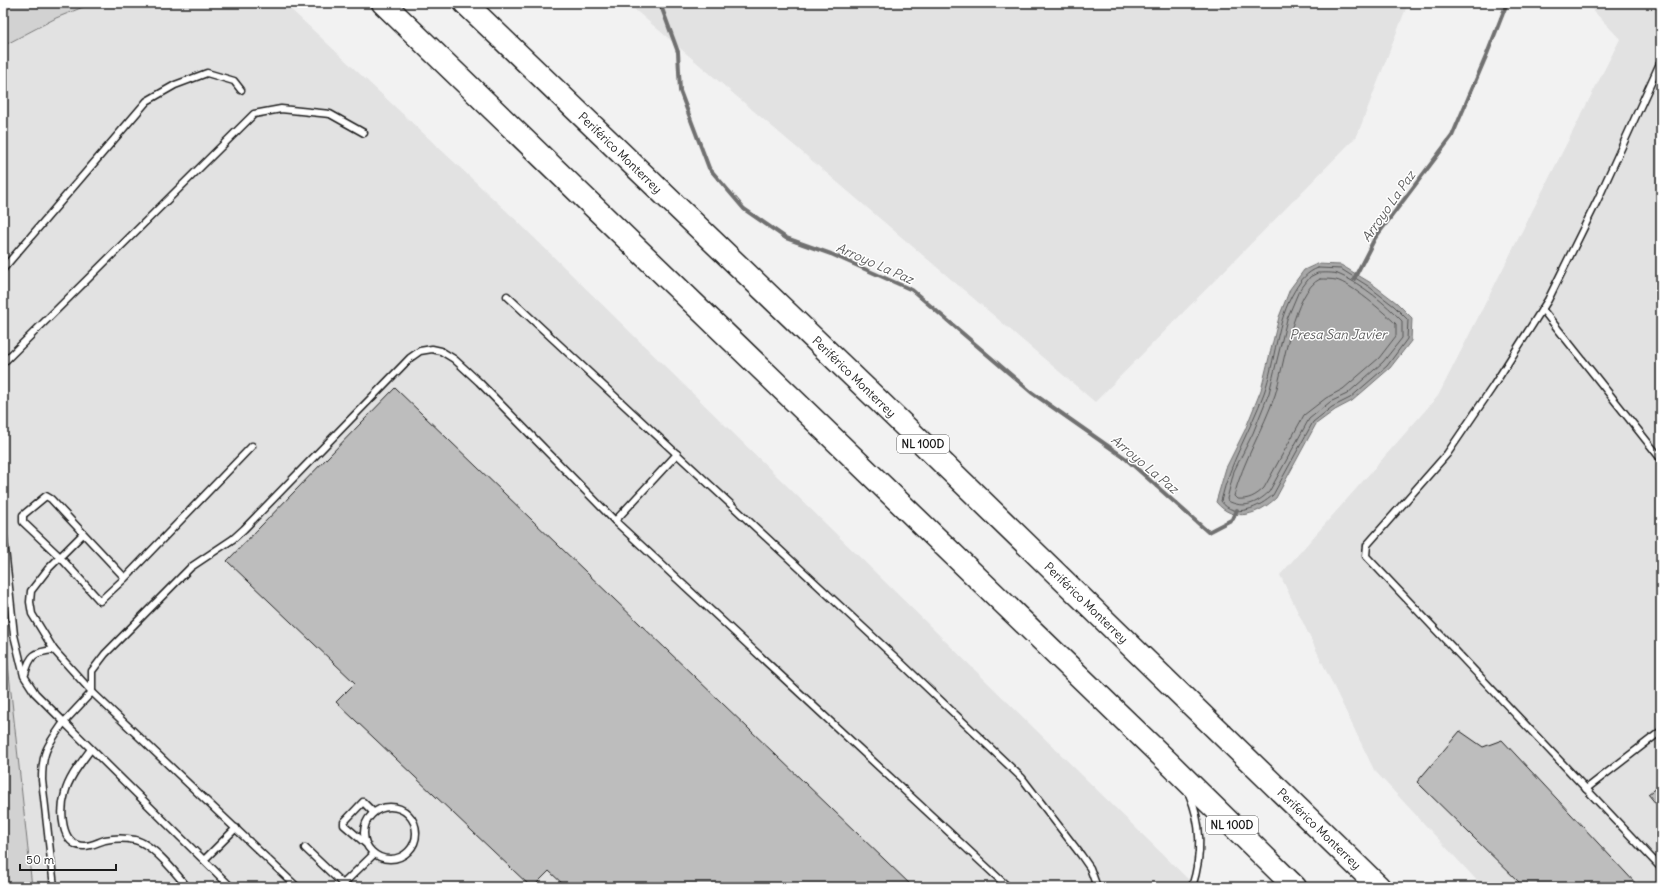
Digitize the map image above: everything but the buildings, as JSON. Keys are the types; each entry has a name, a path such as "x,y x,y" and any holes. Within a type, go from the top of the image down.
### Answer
{"highway":[{"name":"NL 100D","path":"383,3 1169,763 1295,887"},
{"name":"Periférico Monterrey","path":"465,3 882,404 1379,887"}],"lane":[{"path":"1661,61 1598,199 1542,309 1492,388 1447,454 1367,545 1366,552 1366,556 1661,868"},
{"path":"3,269 147,101 175,85 207,74 234,81 241,90"},
{"path":"3,363 254,114 281,109 330,114 364,133"},
{"path":"507,296 897,659 1022,778 1082,854 1090,868 1097,887"},
{"path":"1542,309 1661,459"},
{"path":"54,887 42,780 42,762 48,745 64,722 92,692 92,672 105,654 191,567 244,529 397,370 420,351 432,350 441,351 454,359 479,382 615,521 1008,887"},
{"path":"125,578 51,499 46,496 23,515 23,522 60,557 100,601 125,578 252,446"},
{"path":"615,521 677,454"},
{"path":"3,530 14,635 24,676 35,693 231,887"},
{"path":"83,534 60,557 31,591 30,602 32,614 54,650 92,692 296,887"},
{"path":"24,676 29,660 40,651 54,650"},
{"path":"1586,789 1661,731"},
{"path":"91,749 71,777 64,794 63,818 65,832 70,840 76,844 84,846 112,839 121,838 137,840 153,850 187,887"},
{"path":"1169,763 1186,788 1196,816 1200,847 1192,887"},
{"path":"365,843 363,829 365,822 373,812 385,807 392,807 405,812 414,822 416,835 412,848 401,857 387,860 374,854 365,843 344,825 344,822 362,802 373,812"},
{"path":"204,860 236,828"},
{"path":"305,848 345,885 374,854"}],"shaded area":[{"path":"3,3 93,3 56,18 3,46"},
{"path":"93,3 284,3 515,219 1196,887 32,887 3,618 3,46 56,18"},
{"path":"627,3 1408,3 1357,136 1095,402"},
{"path":"1586,3 1661,3 1661,887 1483,887 1374,770 1280,575 1438,396 1620,39"},
{"path":"3,618 32,887 3,887"}],"water":[{"name":"Presa San Javier","path":"1317,264 1341,265 1371,283 1397,303 1412,318 1411,341 1390,368 1352,401 1335,410 1316,424 1276,498 1269,504 1254,512 1238,515 1231,513 1223,509 1216,502 1226,468 1245,430 1261,390 1279,317 1290,289 1304,270"}],"waterway":[{"name":"Arroyo La Paz","path":"660,3 678,52 680,91 709,168 744,209 786,238 831,254 912,290 1031,392 1125,458 1208,532 1233,519 1237,510"},
{"name":"Arroyo La Paz","path":"1354,279 1375,238 1452,136 1507,3"}]}
